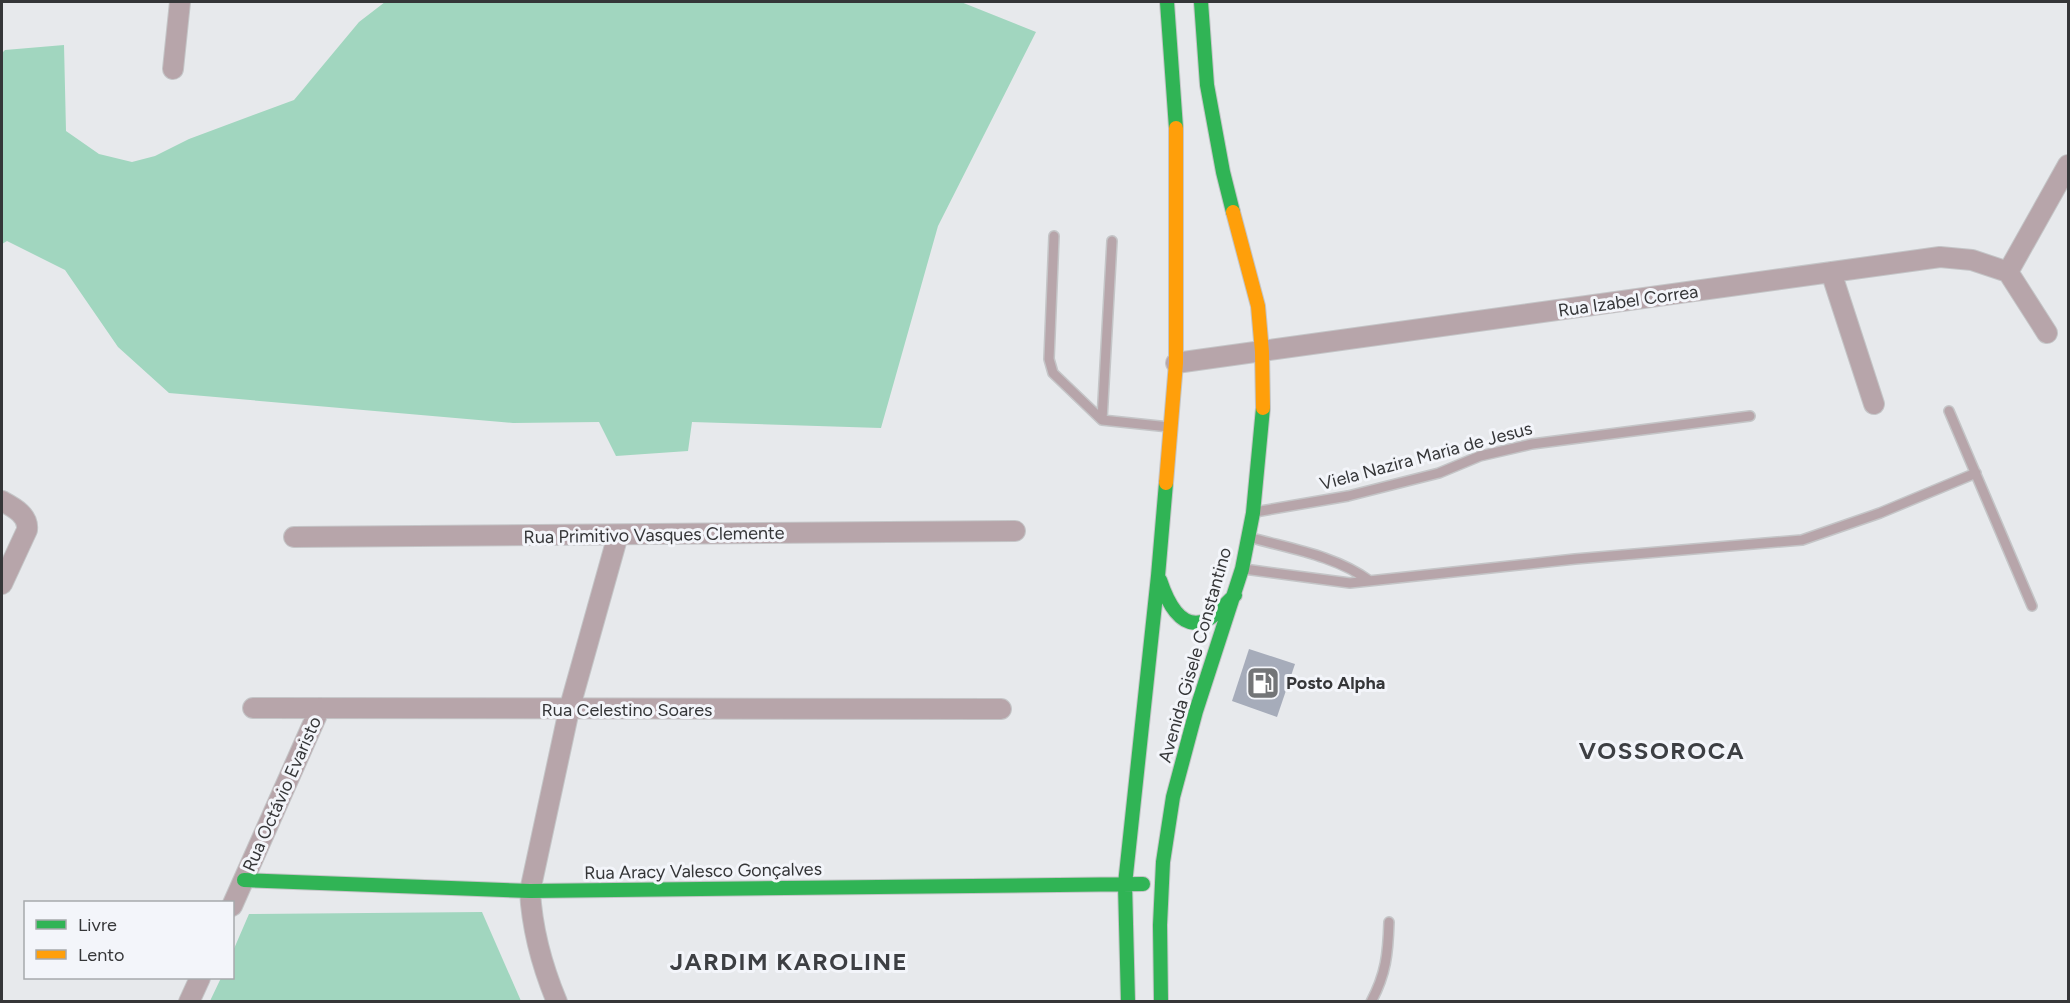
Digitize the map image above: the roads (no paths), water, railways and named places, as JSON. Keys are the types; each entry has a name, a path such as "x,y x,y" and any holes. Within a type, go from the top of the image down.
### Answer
{"main road":[{"name":"Avenida Gisele Constantino","path":"1128,1002 1125,884 1158,576 1176,363 1177,140 1167,2"},
{"name":"Avenida Gisele Constantino","path":"1161,1002 1160,925 1163,862 1173,797 1196,711 1242,569 1253,513 1263,417 1262,352 1258,306 1223,172 1207,86 1201,2"},
{"path":"1158,576 1170,608 1180,617 1197,622 1208,619 1235,595"},
{"name":"Rua Aracy Valesco Gonçalves","path":"244,880 530,891 1162,884"}],"street":[{"path":"173,69 180,2"},
{"path":"2047,333 2008,272 2068,165"},
{"name":"Rua Izabel Correa","path":"1176,363 1940,257 1972,260 2008,272"},
{"path":"1831,272 1874,404"},
{"path":"2,501 24,517 28,523 27,530 2,584"},
{"name":"Rua Primitivo Vasques Clemente","path":"294,537 1015,531"},
{"path":"557,1002 534,929 530,891 570,710 618,535"},
{"name":"Rua Celestino Soares","path":"253,708 1001,710"},
{"name":"Rua Octávio Evaristo","path":"234,902 320,708"},
{"path":"189,1002 200,979"}],"lane":[{"path":"1054,236 1049,359 1053,373 1102,420 1170,427"},
{"path":"1102,420 1112,241"},
{"path":"1949,411 2032,606"},
{"name":"Viela Nazira Maria de Jesus","path":"1253,513 1348,496 1439,473 1480,456 1532,444 1750,416"},
{"path":"1242,569 1350,583 1575,559 1802,540 1880,513 1976,473"},
{"path":"1248,537 1320,556 1353,568 1370,581"},
{"path":"1371,1002 1381,983 1388,957 1389,922"}],"place":[{"name":"Posto Alpha","path":"1263,683"}],"district":[{"name":"VOSSOROCA","path":"1662,750"},
{"name":"JARDIM KAROLINE","path":"789,961"}]}
